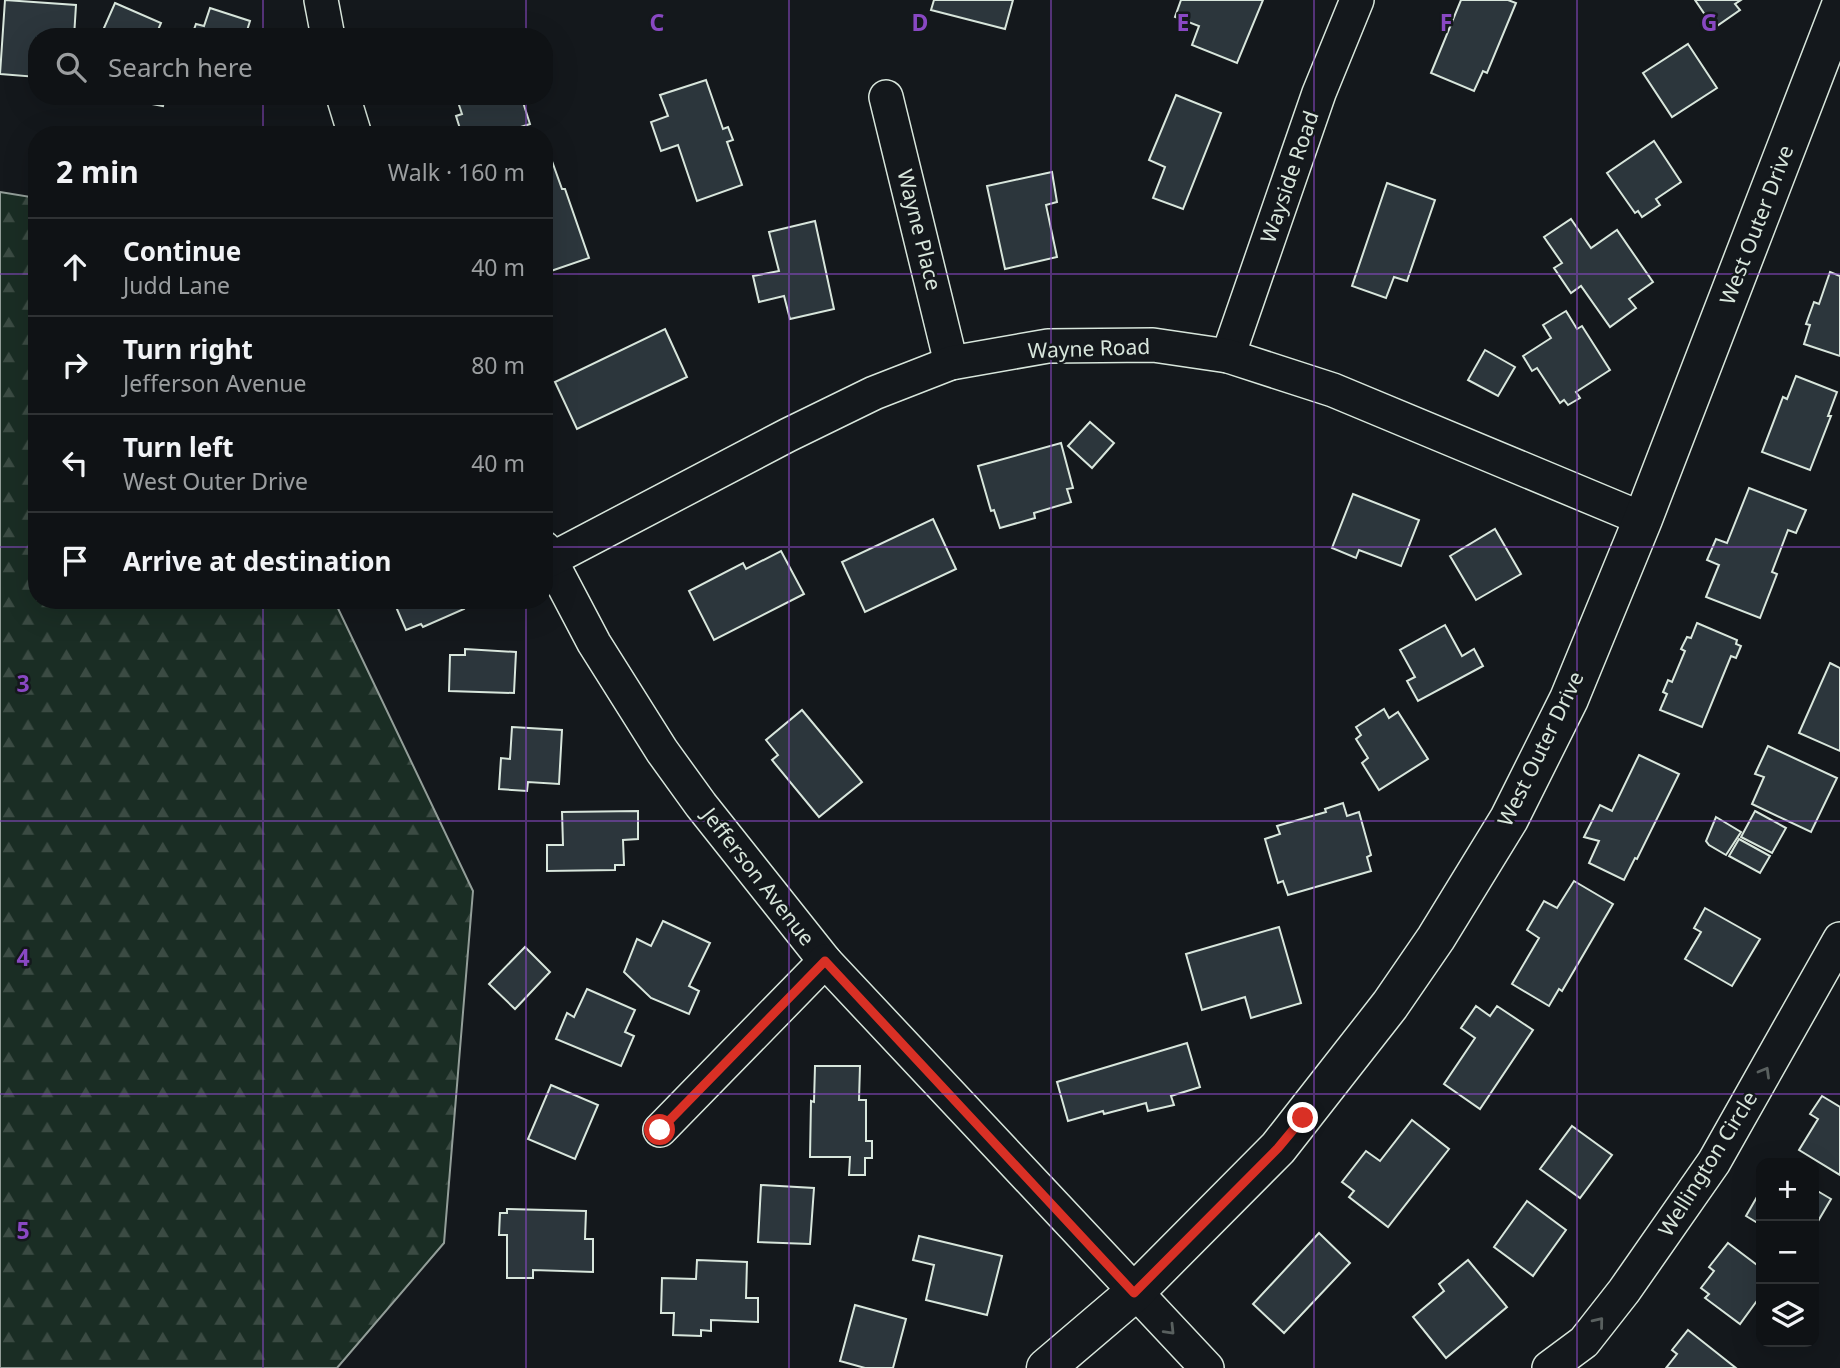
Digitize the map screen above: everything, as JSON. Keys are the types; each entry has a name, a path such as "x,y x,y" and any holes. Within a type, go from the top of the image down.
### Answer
{"street":[{"path":"321,0 326,28"},
{"name":"Wayside Road","path":"1228,356 1320,93 1357,0"},
{"name":"West Outer Drive","path":"1046,1368 1134,1293 1278,1148 1390,1005 1436,938 1509,819 1569,699 1643,519 1840,8"},
{"name":"Wayne Place","path":"886,97 951,362"},
{"path":"346,105 352,126"},
{"name":"Wayne Road","path":"553,551 874,393 951,362 1048,346 1153,345 1228,356 1333,390 1643,519"},
{"name":"Jefferson Avenue","path":"553,565 594,643 662,751 701,805 825,961 1134,1293"},
{"name":"Wellington Circle","path":"1549,1368 1584,1342 1714,1162 1840,939"},
{"path":"660,1130 825,961"},
{"path":"1134,1293 1207,1368"}],"green space":[{"path":"0,192 28,197 28,609 338,609 473,891 444,1243 337,1368 0,1368"}],"building":[{"path":"5,0 76,5 75,28 28,28 28,76 0,74"},
{"path":"934,0 1013,0 1005,29 931,10"},
{"path":"1181,0 1263,0 1237,63 1192,45 1199,26 1175,17"},
{"path":"1461,0 1508,0 1516,3 1487,73 1483,71 1474,91 1431,73"},
{"path":"1695,0 1741,0 1735,4 1740,10 1714,28"},
{"path":"115,3 161,23 159,28 104,28"},
{"path":"210,8 250,21 248,28 195,28 196,24 204,26"},
{"path":"1688,44 1717,88 1672,117 1643,73"},
{"path":"706,80 723,129 728,127 733,140 727,142 742,185 697,201 678,145 661,151 651,122 668,116 660,95"},
{"path":"1176,95 1221,113 1183,209 1153,198 1165,167 1149,160"},
{"path":"459,105 524,105 530,124 459,126 456,116 462,114"},
{"path":"1654,141 1681,182 1656,199 1660,205 1642,217 1638,211 1635,213 1607,173"},
{"path":"553,164 562,189 565,189 589,258 553,270"},
{"path":"1052,172 1057,202 1046,205 1057,257 1005,269 987,186"},
{"path":"1387,183 1435,200 1407,281 1394,277 1386,298 1352,286"},
{"path":"1571,219 1591,248 1617,230 1653,282 1629,299 1636,308 1610,327 1581,286 1571,293 1554,268 1562,263 1544,237"},
{"path":"815,221 834,309 790,319 784,296 759,302 753,276 779,271 769,232"},
{"path":"1830,272 1840,276 1840,356 1804,344 1810,325 1806,324 1814,302 1819,304"},
{"path":"1566,311 1577,329 1582,326 1610,370 1576,392 1580,398 1568,405 1564,400 1560,403 1537,368 1532,371 1523,356 1551,338 1543,325"},
{"path":"665,329 687,377 577,429 555,382"},
{"path":"1485,350 1515,367 1498,396 1468,380"},
{"path":"1796,376 1837,392 1828,416 1831,416 1810,470 1762,452 1783,397 1787,399"},
{"path":"1090,422 1114,443 1092,468 1068,446"},
{"path":"1061,443 1073,488 1067,489 1071,502 1034,513 1035,518 1000,528 994,510 991,511 978,466"},
{"path":"1749,488 1806,510 1796,533 1788,530 1772,572 1777,574 1760,618 1706,597 1719,565 1707,560 1716,539 1727,543"},
{"path":"1353,494 1419,520 1401,566 1359,550 1356,558 1332,548"},
{"path":"933,519 956,569 865,612 842,562"},
{"path":"1495,529 1521,574 1476,600 1450,556"},
{"path":"781,551 804,594 714,640 689,591 743,563 746,569"},
{"path":"397,609 464,609 423,627 421,624 406,630"},
{"path":"1697,623 1737,640 1736,644 1741,646 1736,658 1731,656 1702,727 1660,710 1667,694 1663,692 1668,680 1672,682 1685,651 1681,649 1687,637 1691,638"},
{"path":"1445,625 1462,656 1474,649 1483,666 1418,701 1407,681 1415,677 1400,650"},
{"path":"465,649 516,652 514,693 449,691 450,655 465,655"},
{"path":"1830,663 1840,668 1840,751 1799,733"},
{"path":"1384,709 1389,718 1398,712 1428,759 1379,790 1362,763 1368,758 1356,739 1361,735 1356,727"},
{"path":"802,710 862,782 819,817 772,760 778,755 766,740"},
{"path":"512,727 562,730 559,784 528,782 527,791 499,789 501,758 510,759"},
{"path":"1768,746 1837,778 1811,832 1752,804 1764,777 1755,774"},
{"path":"1639,755 1679,774 1624,880 1589,863 1599,841 1584,837 1600,805 1612,811"},
{"path":"1343,803 1347,816 1359,812 1371,855 1367,857 1371,871 1288,895 1283,881 1278,883 1265,839 1280,834 1277,826 1326,812 1325,809"},
{"path":"638,811 638,839 623,840 624,865 615,865 615,870 547,871 547,845 563,845 562,812"},
{"path":"1755,811 1786,828 1772,853 1741,837"},
{"path":"1716,817 1741,832 1726,855 1706,841"},
{"path":"1739,839 1770,856 1760,873 1729,856"},
{"path":"1574,881 1613,904 1562,991 1559,989 1549,1006 1512,984 1539,938 1527,930 1544,901 1557,908"},
{"path":"1705,908 1760,939 1732,986 1685,959 1701,932 1694,928"},
{"path":"663,921 710,943 689,986 699,991 689,1014 651,998 624,972 637,939 651,946"},
{"path":"1279,927 1301,1003 1251,1018 1245,997 1202,1010 1186,954"},
{"path":"525,947 550,972 515,1009 489,984"},
{"path":"587,989 635,1010 625,1032 634,1036 621,1066 556,1039 567,1013 574,1017"},
{"path":"1476,1006 1490,1016 1497,1006 1533,1030 1480,1109 1444,1084 1475,1038 1461,1028"},
{"path":"1187,1043 1200,1087 1171,1096 1174,1105 1148,1111 1146,1103 1068,1121 1057,1082"},
{"path":"815,1066 860,1066 859,1100 866,1100 866,1141 872,1141 872,1158 865,1158 865,1175 849,1175 850,1157 810,1157"},
{"path":"551,1085 598,1105 575,1159 528,1139"},
{"path":"1822,1096 1840,1107 1840,1175 1819,1162 1819,1158 1812,1158 1799,1150 1818,1119 1810,1114"},
{"path":"1412,1120 1449,1149 1388,1227 1349,1197 1354,1191 1342,1182 1366,1151 1380,1161"},
{"path":"1572,1126 1612,1155 1580,1198 1540,1169"},
{"path":"761,1185 814,1188 810,1244 758,1242"},
{"path":"1819,1192 1831,1199 1819,1219"},
{"path":"1756,1199 1756,1222 1746,1216"},
{"path":"1527,1201 1566,1230 1533,1276 1494,1247"},
{"path":"507,1209 586,1211 585,1239 593,1239 593,1272 533,1270 533,1278 507,1278 507,1235 499,1235 500,1213 507,1213"},
{"path":"1319,1233 1350,1263 1284,1333 1253,1304"},
{"path":"919,1236 1002,1256 987,1315 926,1300 934,1265 913,1260"},
{"path":"1728,1243 1756,1264 1756,1302 1740,1324 1705,1298 1709,1294 1701,1288 1714,1271 1709,1267"},
{"path":"697,1260 747,1262 746,1298 758,1298 758,1322 711,1320 711,1331 701,1330 701,1336 673,1335 674,1313 661,1313 662,1278 696,1279"},
{"path":"1468,1260 1507,1307 1446,1358 1413,1317 1444,1291 1439,1284"},
{"path":"855,1305 906,1319 893,1368 865,1368 840,1361"},
{"path":"1688,1330 1736,1368 1666,1368 1677,1354 1672,1350"}],"route":[{"path":"660,1130 825,961 1134,1293 1278,1148 1303,1118"}]}
